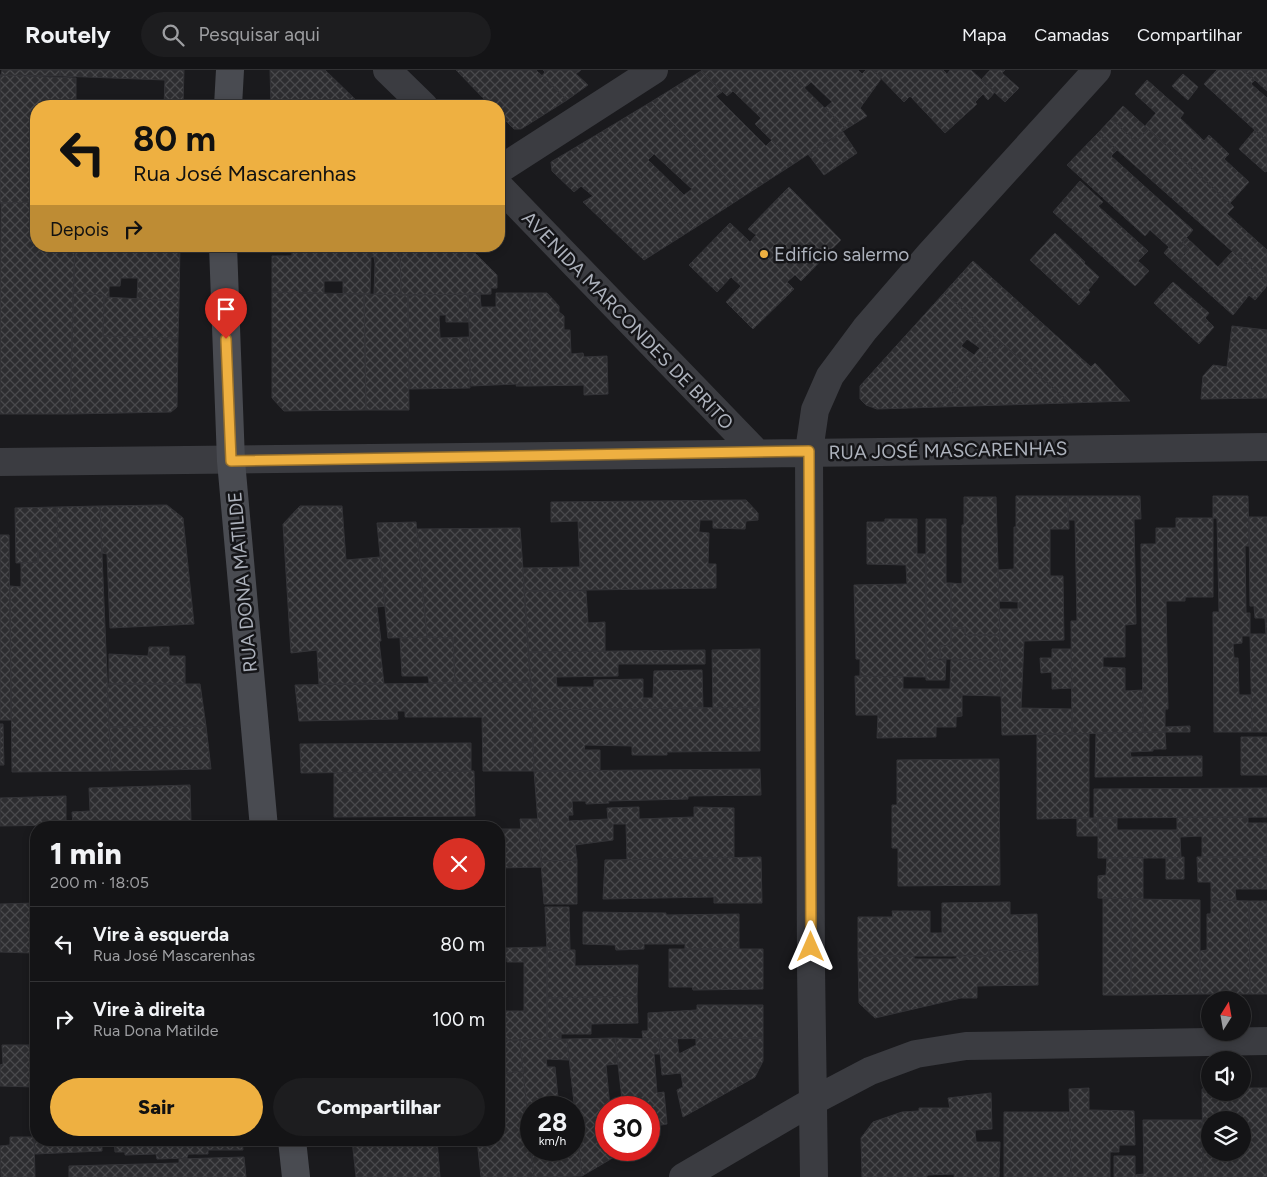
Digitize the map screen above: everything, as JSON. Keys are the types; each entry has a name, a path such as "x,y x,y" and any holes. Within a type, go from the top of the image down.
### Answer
{"street":[{"path":"228,100 230,70"},
{"path":"387,70 418,100"},
{"path":"505,166 654,70"},
{"path":"814,1177 809,451 814,410 830,376 865,329 1098,70"},
{"name":"AVENIDA MARCONDES DE BRITO","path":"505,192 757,453"},
{"name":"RUA DONA MATILDE","path":"223,252 231,461 263,821"},
{"name":"RUA JOSÉ MASCARENHAS","path":"0,462 231,461 809,451 1267,447"},
{"path":"683,1177 812,1101 870,1071 916,1054 966,1046 1267,1041"},
{"path":"293,1146 296,1177"}],"building":[{"path":"2,70 60,70 60,76 1,75"},
{"path":"60,70 184,70 183,100 164,100 165,80 60,76"},
{"path":"270,70 325,70 356,100 271,100"},
{"path":"456,70 536,70 567,100 521,129 514,129 505,120 505,100 485,100"},
{"path":"543,70 581,70 576,74 588,85 567,100 542,76 545,72"},
{"path":"702,70 786,70 846,129 795,163 755,124 761,118 733,91 727,96"},
{"path":"786,70 858,70 862,74 866,70 873,70 881,79 860,108 867,116 846,129 825,108 832,102 811,82 804,88"},
{"path":"873,70 943,70 947,74 950,70 971,70 995,92 988,100 983,94 975,102 977,104 945,133 910,96 904,102"},
{"path":"990,70 1005,70 1002,73 1019,88 1005,102 981,80"},
{"path":"1217,70 1243,70 1255,80 1251,84 1267,98 1267,141 1204,84"},
{"path":"1243,70 1267,70 1267,91 1255,80"},
{"path":"701,71 722,92 716,96 766,146 772,140 795,163 744,196 651,102"},
{"path":"1183,74 1198,87 1188,100 1172,86"},
{"path":"0,75 76,78 76,100 30,100 30,202 0,203"},
{"path":"1147,80 1184,113 1180,118 1204,141 1209,135 1229,154 1224,159 1249,182 1230,203 1145,126 1156,113 1135,94"},
{"path":"651,102 744,196 693,229 598,134","holes":["654,154 692,189 684,195 648,160"]},
{"path":"1123,106 1148,129 1136,142 1111,119"},
{"path":"1111,119 1136,142 1148,129 1234,207 1227,214 1267,250 1267,282 1098,133"},
{"path":"1255,130 1267,141 1267,171 1265,172 1239,149"},
{"path":"843,132 857,153 824,175 808,154"},
{"path":"1098,133 1117,150 1111,156 1193,230 1182,243 1189,249 1176,264 1164,253 1169,247 1150,230 1145,236 1067,165"},
{"path":"598,134 693,229 644,260 583,202 593,196 581,186 574,192 552,171 551,162"},
{"path":"1080,181 1103,202 1098,206 1148,251 1138,261 1149,271 1135,286 1053,212"},
{"name":"Edifício salermo","path":"789,187 841,240 801,281 795,275 787,282 794,289 753,329 726,302 741,286 731,277 717,292 689,265 730,223 750,242 756,235 748,229"},
{"path":"30,202 30,252 75,252 70,414 0,414 1,203"},
{"path":"1055,233 1099,277 1079,305 1030,260"},
{"path":"1187,238 1218,267 1233,251 1267,282 1267,286 1255,300 1249,295 1233,315 1176,264 1189,249 1182,243"},
{"path":"75,252 180,252 179,301 137,299 138,278 121,278 120,286 109,286 109,298 104,297 104,295 73,293"},
{"path":"292,252 400,252 401,295 374,294 374,257 371,257 370,294 343,294 343,281 324,281 324,294 272,292 272,256 292,256"},
{"path":"400,252 475,253 497,275 497,288 491,288 491,294 401,295"},
{"path":"973,261 1091,367 1095,363 1130,401 1068,403 1067,400 944,293"},
{"path":"1173,282 1209,313 1205,318 1214,327 1199,344 1154,303"},
{"path":"272,292 364,294 366,410 284,411 272,398"},
{"path":"73,293 104,295 103,336 178,338 177,407 171,412 70,414"},
{"path":"496,293 530,293 530,386 516,386 517,384 471,386 468,294 480,294 481,307 496,307"},
{"path":"530,293 547,293 559,306 559,312 564,316 564,330 570,330 571,354 583,353 584,357 607,356 608,394 584,395 584,385 530,386"},
{"path":"944,293 1003,344 970,373 940,407 877,409 866,405 860,399 860,386","holes":["967,339 980,348 974,355 961,346"]},
{"path":"364,294 408,295 409,410 366,410"},
{"path":"468,294 469,322 446,322 446,315 439,315 440,338 469,337 470,388 409,389 408,295"},
{"path":"104,297 179,301 178,338 103,336"},
{"path":"1232,326 1267,330 1267,398 1201,399 1203,376 1213,365 1227,367"},
{"path":"1003,344 1067,400 1068,403 940,407 970,373"},
{"path":"1016,496 1068,496 1069,529 1050,529 1050,576 1063,576 1064,640 1024,641 1021,708 1072,709 1072,734 1002,735 999,609 1018,609 1018,602 999,601 998,570 1014,569"},
{"path":"1068,496 1140,496 1141,519 1134,519 1136,624 1125,625 1125,657 1103,657 1103,667 1125,668 1125,691 1143,690 1143,732 1072,734 1071,621 1077,621 1075,520 1068,520"},
{"path":"1213,496 1248,496 1249,546 1245,546 1246,613 1250,613 1250,636 1242,636 1242,643 1233,644 1234,658 1238,658 1239,695 1251,695 1252,732 1214,732 1213,612 1219,612 1217,518 1213,518"},
{"path":"964,497 996,497 1000,635 965,635 965,628 951,628 951,583 962,584"},
{"path":"746,500 758,513 758,520 746,521 745,529 713,528 713,520 700,520 699,532 709,533 708,564 716,564 716,588 524,591 523,568 580,567 578,521 551,522 551,502"},
{"path":"167,505 183,518 194,624 110,628 107,554 102,553 100,506"},
{"path":"100,506 111,771 12,772 10,586 21,587 21,563 38,562 38,551 58,551 57,507"},
{"path":"300,506 342,506 346,560 380,557 385,606 377,607 384,684 319,684 317,650 291,653 283,524"},
{"path":"57,507 58,551 38,551 38,562 16,563 15,508"},
{"path":"1249,517 1267,517 1267,732 1252,732 1250,634 1266,634 1265,618 1255,618 1254,606 1250,606"},
{"path":"1176,518 1213,518 1213,597 1185,597 1185,601 1166,601 1168,709 1165,709 1165,727 1190,726 1190,732 1143,732 1141,544 1156,544 1156,528 1176,528"},
{"path":"885,519 917,519 917,554 926,554 926,677 860,676 860,659 856,659 854,585 907,584 906,565 867,564 867,522 885,522"},
{"path":"926,519 946,519 946,583 951,583 951,645 940,646 940,659 926,660"},
{"path":"416,522 427,637 388,638 377,523"},
{"path":"520,528 531,682 455,683 453,638 427,637 417,529"},
{"path":"0,535 9,535 11,720 0,720"},
{"path":"524,591 586,591 588,623 605,622 605,651 528,652"},
{"path":"951,628 965,628 965,635 1000,635 1000,660 940,659 940,646 951,645"},
{"path":"400,638 453,638 455,683 429,683 428,676 402,676"},
{"path":"149,647 169,647 169,656 185,656 185,684 109,684 109,654 148,656"},
{"path":"760,649 760,707 713,708 712,650"},
{"path":"1052,649 1071,649 1072,688 1052,689 1052,672 1041,673 1040,658 1052,658"},
{"path":"705,650 705,664 618,664 618,676 556,677 557,687 594,687 594,680 643,679 643,698 653,698 654,671 702,670 703,708 532,710 528,652"},
{"path":"926,660 946,660 945,680 926,680"},
{"path":"951,660 1000,660 1001,696 962,695 962,716 956,717 956,727 936,727 936,737 877,738 878,715 856,715 855,676 903,677 903,689 950,689"},
{"path":"531,682 534,771 483,771 482,717 405,717 405,711 397,711 398,719 299,721 295,685"},
{"path":"107,684 200,684 206,726 109,727"},
{"path":"760,707 760,751 667,752 667,755 632,755 632,746 585,745 584,750 600,750 600,771 534,771 532,710"},
{"path":"0,724 3,724 4,765 0,765"},
{"path":"206,726 211,769 111,771 109,727"},
{"path":"1165,732 1166,749 1130,752 1131,757 1202,756 1202,776 1095,777 1096,733"},
{"path":"1037,734 1089,734 1089,818 1037,819"},
{"path":"1241,737 1267,737 1267,775 1241,775"},
{"path":"471,743 471,771 301,773 300,744"},
{"path":"999,759 1000,885 898,886 898,848 892,848 892,805 897,805 897,760"},
{"path":"760,769 761,795 688,796 688,799 608,801 609,803 586,804 586,801 572,801 573,815 568,815 569,821 608,819 607,808 639,807 639,819 694,817 694,807 734,808 734,857 627,860 626,824 613,824 613,840 575,845 577,860 541,861 534,771"},
{"path":"474,771 475,816 334,817 334,773"},
{"path":"190,785 191,821 73,821 72,812 90,811 89,788"},
{"path":"1267,788 1267,817 1094,818 1094,789"},
{"path":"66,796 66,821 30,821 30,826 0,826 0,798"},
{"path":"1177,817 1248,817 1248,823 1267,823 1267,857 1202,857 1202,836 1180,837 1181,858 1098,858 1098,818 1117,818 1117,830 1177,830"},
{"path":"1077,818 1098,818 1098,836 1077,836"},
{"path":"520,819 538,819 542,867 505,868 505,829 521,829"},
{"path":"761,857 762,903 714,903 714,897 603,899 605,860"},
{"path":"1143,857 1143,899 1098,898 1098,876 1106,875 1107,858"},
{"path":"1184,857 1184,879 1166,879 1166,858"},
{"path":"1197,857 1267,857 1267,889 1235,889 1236,900 1211,900 1211,882 1198,882"},
{"path":"577,860 577,904 544,904 541,861"},
{"path":"1103,898 1131,899 1131,995 1103,995"},
{"path":"1131,899 1200,900 1200,994 1131,995"},
{"path":"1211,900 1249,901 1250,991 1201,991 1200,994 1200,951 1207,950 1207,914 1211,914"},
{"path":"1249,901 1267,901 1267,994 1251,994"},
{"path":"1010,902 1010,915 1037,914 1038,951 989,950 989,956 858,956 858,917 893,917 892,911 930,911 930,933 942,933 942,903"},
{"path":"30,903 30,953 0,952 0,904"},
{"path":"545,907 569,907 570,950 547,950"},
{"path":"583,912 666,913 666,915 739,914 739,949 685,949 685,944 644,944 644,949 616,950 615,945 583,944"},
{"path":"547,947 547,1039 505,1040 505,1011 524,1011 524,962 507,962 505,948"},
{"path":"669,949 763,949 763,989 693,990 692,987 669,987"},
{"path":"547,950 575,950 575,966 638,965 637,996 547,998"},
{"path":"989,950 1038,951 1038,985 977,986 977,998 961,998 875,1018 859,1003 858,956 914,956 914,959 956,959 957,955 989,956"},
{"path":"637,996 638,1023 591,1024 591,1034 561,1034 561,1039 547,1039 547,998"},
{"path":"697,1005 763,1005 763,1038 643,1039 642,1031 648,1031 648,1013 697,1010"},
{"path":"615,1038 659,1039 660,1054 654,1054 657,1093 664,1092 667,1124 660,1125 660,1096 622,1096"},
{"path":"615,1038 618,1064 606,1065 609,1096 595,1096 595,1161 607,1161 582,1176 580,1161 585,1161 585,1096 573,1096 567,1039"},
{"path":"677,1038 679,1054 696,1045 696,1039 763,1038 763,1061 755,1077 683,1117 677,1090 683,1087 681,1073 662,1075 659,1039"},
{"path":"567,1039 569,1060 546,1059 547,1067 555,1067 558,1096 526,1096 520,1040"},
{"path":"505,1040 520,1040 523,1071 505,1073"},
{"path":"2,1045 30,1045 30,1087 0,1086 0,1065 3,1064"},
{"path":"523,1071 526,1096 520,1096 520,1161 532,1161 534,1177 481,1177 478,1146 505,1146 505,1073"},
{"path":"1089,1088 1089,1110 1134,1111 1135,1145 1119,1145 1119,1152 1110,1152 1110,1177 1071,1177 1069,1089"},
{"path":"1251,1088 1267,1088 1267,1177 1203,1177 1203,1161 1251,1161 1251,1111 1202,1111 1202,1101 1251,1101"},
{"path":"991,1093 992,1129 975,1130 976,1142 1000,1142 999,1177 954,1177 954,1174 927,1175 927,1177 862,1177 861,1138 873,1122 902,1112 919,1111 919,1108 950,1108 948,1098"},
{"path":"1004,1112 1070,1112 1071,1177 1004,1177"},
{"path":"1143,1120 1201,1120 1203,1177 1135,1177 1135,1175 1144,1174"},
{"path":"10,1137 30,1137 30,1146 34,1146 35,1177 1,1177 0,1146 10,1145"},
{"path":"35,1146 102,1146 102,1151 35,1154"},
{"path":"114,1146 243,1146 243,1150 208,1150 208,1154 188,1154 187,1158 157,1159 156,1154 125,1155 125,1152 115,1152"},
{"path":"353,1146 437,1146 440,1177 356,1177"},
{"path":"1114,1156 1135,1156 1135,1177 1114,1177"},
{"path":"244,1157 246,1177 69,1177 69,1166 179,1163 179,1159"},
{"path":"532,1161 580,1161 582,1176 534,1177"}],"place":[{"name":"Edifício salermo","path":"764,254"}],"route":[{"path":"226,339 231,461 809,451 811,947"}]}
